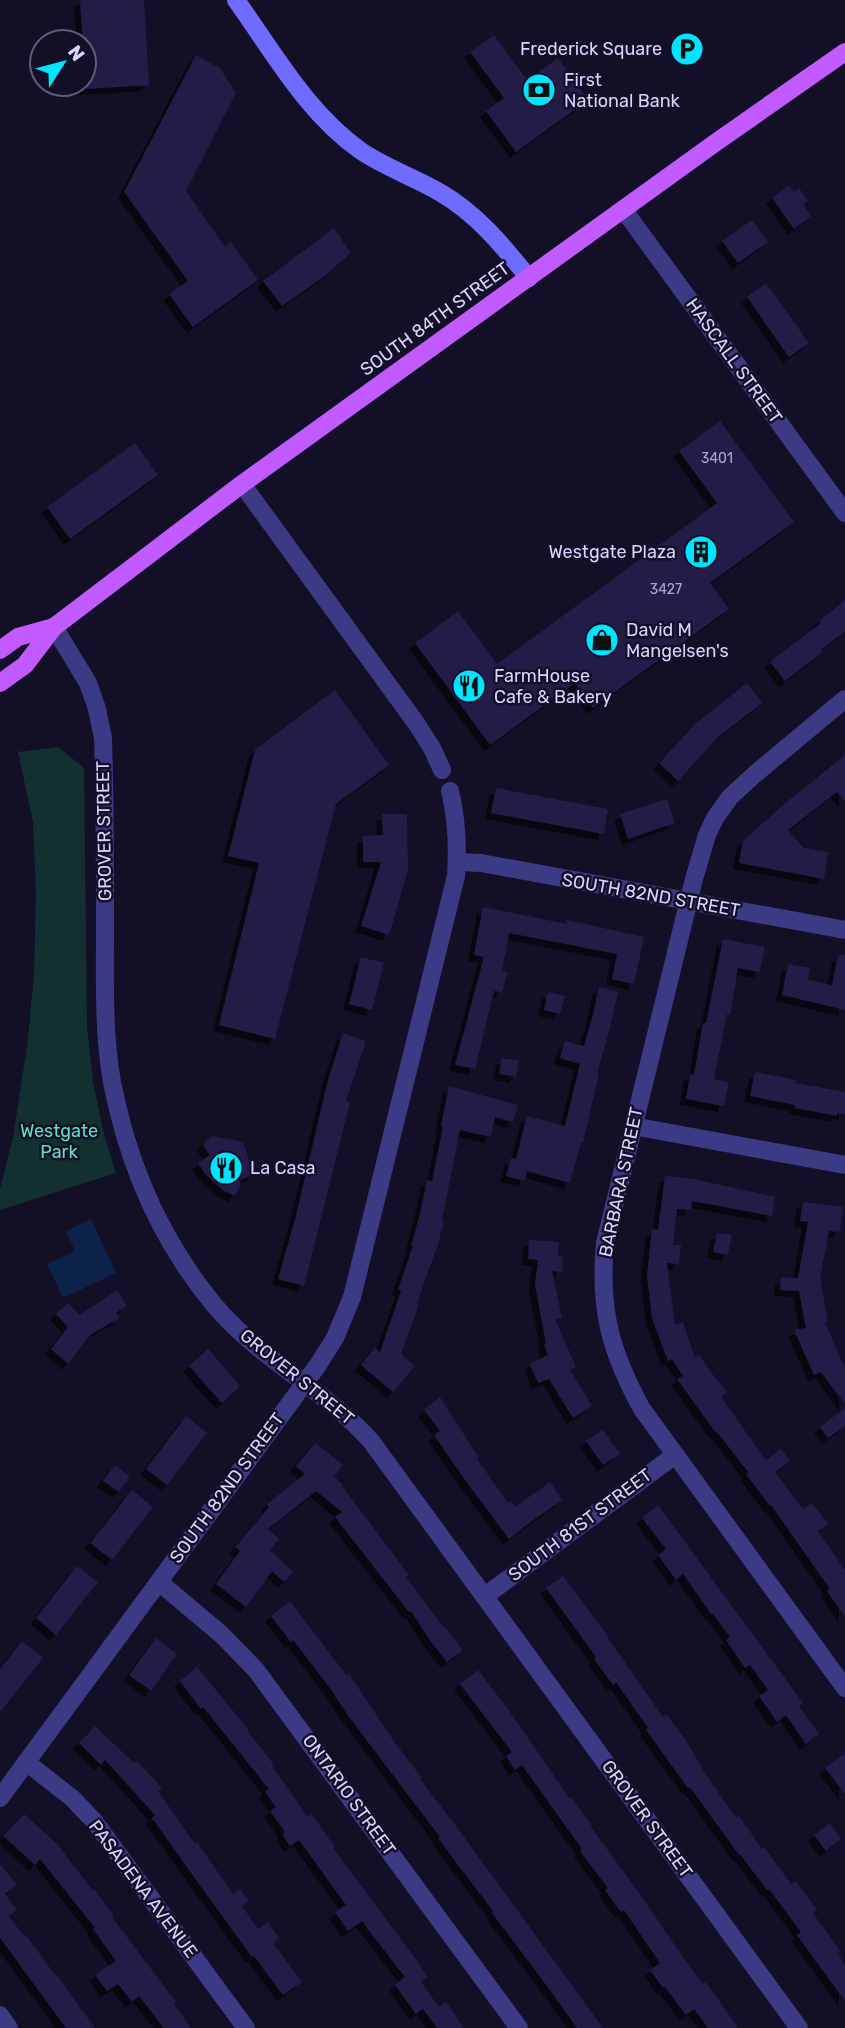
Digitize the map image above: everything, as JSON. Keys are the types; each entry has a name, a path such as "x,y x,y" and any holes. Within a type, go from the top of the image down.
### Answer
{"main road":[{"path":"236,0 298,88 338,131 362,151 462,206 490,232 529,278"},
{"name":"SOUTH 84TH STREET","path":"0,683 25,666 54,627 242,484 845,51"},
{"name":"SOUTH 84TH STREET","path":"0,650 18,638 54,627"}],"street":[{"name":"HASCALL STREET","path":"623,209 845,513"},
{"path":"242,484 416,723 432,748 442,771"},
{"name":"GROVER STREET","path":"54,627 88,682 103,738 105,959 111,1080 125,1142 160,1223 178,1256 217,1308 238,1329 349,1418 371,1441 799,2028"},
{"name":"BARBARA STREET","path":"845,699 730,797 707,835 633,1126 605,1243 602,1272 603,1301 612,1342 627,1381 642,1409 845,1688"},
{"name":"SOUTH 82ND STREET","path":"0,1798 335,1338 352,1297 456,876 458,840 450,791"},
{"name":"SOUTH 82ND STREET","path":"457,862 481,863 845,930"},
{"path":"633,1126 845,1165"},
{"name":"SOUTH 81ST STREET","path":"485,1596 675,1455"},
{"name":"ONTARIO STREET","path":"159,1582 222,1635 256,1670 519,2028"},
{"name":"PASADENA AVENUE","path":"26,1762 72,1798 94,1821 246,2028"},
{"path":"0,2015 9,2028"}],"green space":[{"name":"Westgate Park","path":"58,747 84,768 87,1026 93,1082 116,1173 0,1210 0,1189 13,1137 27,1047 34,976 36,893 33,822 18,752"}],"water":[{"path":"91,1219 116,1273 63,1298 47,1264 75,1251 66,1231"}],"building":[{"path":"80,0 144,0 149,85 98,88 98,28 82,28"},
{"name":"First National Bank","path":"494,35 527,80 558,58 588,100 516,152 486,111 504,98 470,52"},
{"path":"196,55 220,68 236,93 186,191 225,247 231,242 258,280 193,327 169,294 188,281 124,192"},
{"path":"789,185 794,192 799,188 808,201 803,205 811,216 794,229 772,198"},
{"path":"752,220 768,242 738,263 722,241"},
{"path":"334,228 351,253 325,276 282,306 263,281"},
{"path":"766,283 809,343 789,357 747,297"},
{"name":"Westgate Plaza","path":"720,421 794,522 710,583 729,609 593,708 575,683 490,745 415,643 458,611 497,664 717,503 679,451"},
{"path":"135,443 158,475 70,539 47,507"},
{"path":"845,600 845,631 785,681 770,662 821,623 819,621"},
{"path":"747,683 762,703 717,738 678,781 659,763 694,725"},
{"path":"335,690 389,765 336,804 275,1039 219,1025 259,863 228,856 255,750"},
{"path":"845,755 845,801 837,792 788,830 804,848 828,852 824,879 739,863 743,841"},
{"path":"496,788 608,809 604,834 491,813"},
{"path":"667,799 675,823 628,839 620,814"},
{"path":"382,814 407,814 408,870 389,935 361,926 381,862 363,862 363,836 383,835"},
{"path":"483,907 567,924 567,920 644,937 634,984 612,979 617,954 509,933 502,971 508,972 502,992 494,991 475,1069 455,1065 484,957 474,955"},
{"path":"723,939 765,947 760,972 738,968 730,1015 727,1014 714,1079 729,1082 724,1106 686,1099 690,1074 694,1075"},
{"path":"838,955 845,955 845,1010 782,995 788,964 810,968 808,980 832,985"},
{"path":"361,957 384,963 372,1010 349,1004"},
{"path":"599,987 618,992 597,1073 583,1143 581,1142 570,1183 527,1171 525,1181 506,1176 511,1158 516,1159 527,1116 565,1126 580,1064 560,1058 565,1041 584,1046"},
{"path":"548,992 565,996 560,1014 544,1010"},
{"path":"343,1033 366,1041 346,1101 350,1102 304,1286 278,1279 296,1216 328,1080"},
{"path":"502,1058 519,1061 516,1077 499,1074"},
{"path":"755,1072 845,1092 845,1114 838,1113 837,1116 750,1096"},
{"path":"449,1086 518,1105 513,1122 495,1117 491,1137 460,1130 436,1252 401,1354 415,1366 393,1392 361,1365 375,1347 380,1352 401,1291 398,1289 413,1246 427,1180 432,1181"},
{"name":"La Casa","path":"213,1136 243,1142 254,1175 239,1180 241,1184 235,1196 224,1191 205,1174 198,1163 210,1155 203,1145"},
{"path":"665,1176 693,1179 775,1197 772,1216 692,1201 691,1210 677,1209 673,1245 681,1245 679,1264 667,1263 675,1325 683,1322 695,1358 699,1355 727,1392 721,1397 766,1460 781,1449 790,1461 775,1472 803,1509 812,1503 828,1524 818,1531 845,1570 845,1617 827,1591 830,1589 746,1474 749,1473 677,1379 683,1376 672,1359 668,1361 652,1318 647,1275 652,1229 658,1230"},
{"path":"803,1202 843,1207 840,1232 829,1231 820,1278 828,1322 825,1323 845,1368 845,1404 821,1372 814,1375 794,1330 806,1328 799,1291 780,1290 781,1277 798,1278 808,1222 800,1221"},
{"path":"717,1233 732,1235 728,1255 713,1252"},
{"path":"529,1240 559,1242 558,1256 563,1257 562,1272 552,1271 562,1318 555,1319 576,1367 570,1370 592,1406 573,1418 549,1379 538,1383 530,1364 548,1355 535,1285 538,1260 528,1259"},
{"path":"117,1290 127,1306 116,1313 119,1318 90,1335 68,1364 51,1349 68,1327 56,1314 68,1303 80,1315"},
{"path":"208,1349 240,1386 222,1403 189,1366"},
{"path":"440,1397 479,1458 477,1459 508,1503 511,1501 515,1507 550,1482 562,1500 509,1539 434,1435 440,1431 424,1410"},
{"path":"845,1408 845,1426 828,1438 820,1427"},
{"path":"186,1416 207,1433 167,1485 146,1469"},
{"path":"603,1430 620,1454 603,1465 586,1441"},
{"path":"315,1443 343,1465 334,1477 343,1485 409,1575 406,1577 463,1650 447,1662 411,1611 409,1612 335,1517 342,1512 316,1491 268,1529 279,1539 270,1550 293,1572 284,1582 272,1571 246,1607 216,1584 240,1551 235,1547 269,1507 267,1504 305,1474 296,1466"},
{"path":"115,1465 130,1477 119,1492 103,1481"},
{"path":"132,1490 153,1507 112,1560 90,1543"},
{"path":"658,1505 803,1703 799,1706 819,1734 806,1744 786,1715 777,1722 759,1696 768,1690 750,1665 745,1668 726,1640 730,1637 683,1574 676,1580 658,1555 666,1549 642,1518"},
{"path":"77,1566 98,1582 56,1635 36,1618"},
{"path":"563,1576 609,1637 663,1717 666,1714 685,1739 736,1818 739,1816 791,1884 796,1881 817,1910 813,1913 841,1952 838,1954 845,1965 845,2001 797,1935 801,1932 739,1855 690,1787 688,1788 646,1730 648,1728 616,1682 613,1685 546,1588"},
{"path":"290,1601 347,1676 349,1674 422,1778 420,1779 603,2028 577,2028 330,1688 271,1616"},
{"path":"156,1638 177,1654 151,1691 129,1675"},
{"path":"22,1641 43,1658 0,1712 0,1669"},
{"path":"197,1667 248,1729 307,1816 311,1813 335,1847 333,1848 415,1958 428,1977 421,1982 439,2007 446,2002 464,2028 437,2028 423,2009 416,2014 395,1985 405,1977 362,1921 348,1931 335,1912 346,1905 299,1840 290,1846 282,1834 285,1832 270,1811 276,1807 265,1792 269,1789 180,1681"},
{"path":"478,1670 678,1950 703,1984 706,1982 738,2028 708,2028 694,2009 686,2015 665,1987 663,1988 650,1970 660,1963 624,1910 621,1912 605,1890 608,1888 522,1765 515,1770 506,1756 512,1752 460,1684"},
{"path":"95,1726 134,1763 137,1761 162,1788 158,1791 233,1894 240,1889 249,1901 242,1906 258,1929 268,1922 279,1938 273,1943 302,1982 283,1995 254,1956 252,1957 152,1818 155,1815 105,1760 101,1765 79,1743"},
{"path":"845,1753 845,1794 825,1768"},
{"path":"24,1814 58,1845 93,1891 95,1890 176,2002 174,2004 191,2028 164,2028 139,1996 132,2002 118,1984 107,1991 95,1975 116,1961 93,1929 95,1928 40,1859 35,1865 3,1836"},
{"path":"830,1823 841,1839 826,1851 814,1835"},
{"path":"0,1864 17,1885 5,1894 17,1910 9,1916 95,2028 66,2028 0,1938"}],"place":[{"name":"Frederick Square","path":"687,49"},
{"name":"First National Bank","path":"539,90"},
{"name":"Westgate Plaza","path":"701,552"},
{"name":"David M Mangelsen's","path":"602,640"},
{"name":"FarmHouse Cafe & Bakery","path":"469,686"},
{"name":"La Casa","path":"226,1168"}]}
